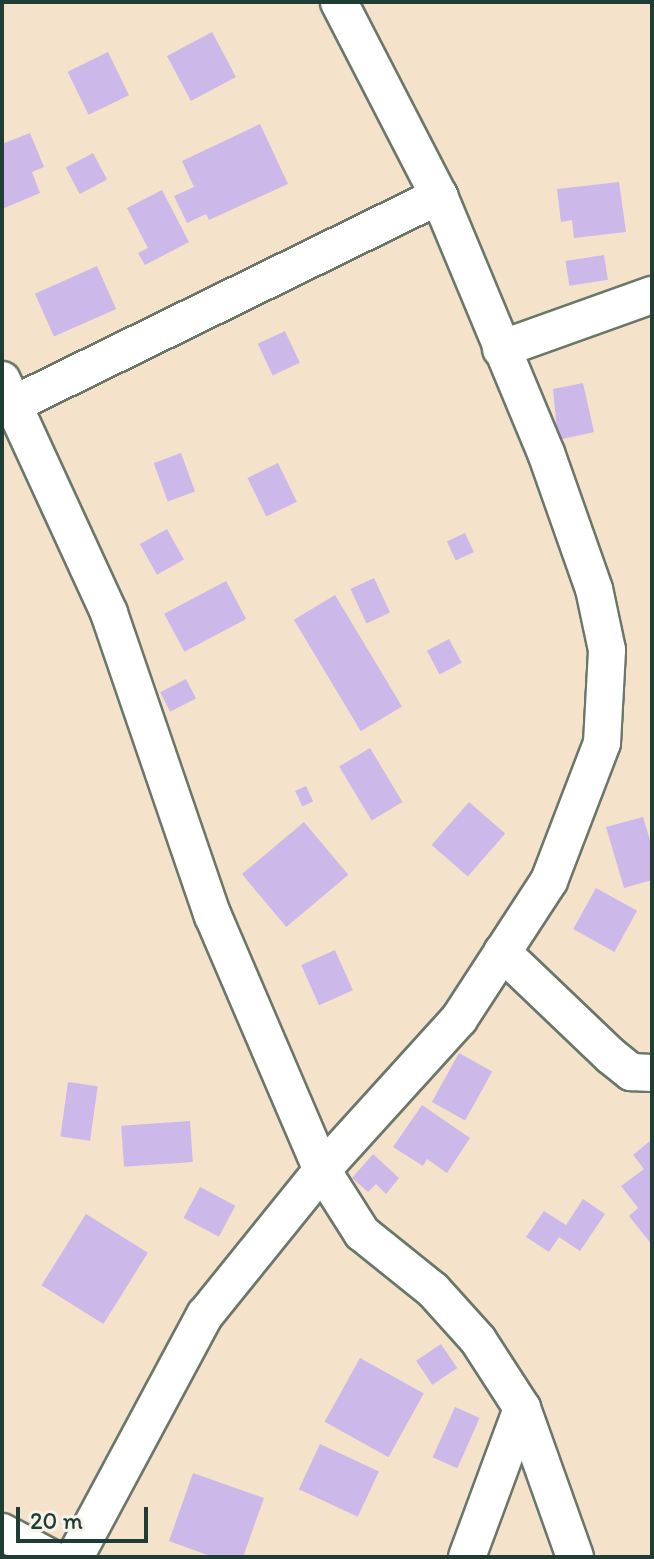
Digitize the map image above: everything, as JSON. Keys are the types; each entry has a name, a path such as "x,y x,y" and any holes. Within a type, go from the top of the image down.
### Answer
{"street":[{"path":"75,1557 205,1315 322,1170 459,1019 549,881 602,743 608,692 607,650 594,589 546,453 439,196 339,2"},
{"path":"439,196 6,398 109,613 213,916 322,1170 362,1233 433,1290 478,1340 522,1408 575,1557"},
{"path":"501,349 652,295"},
{"path":"502,952 621,1064 631,1072 652,1073"},
{"path":"467,1557 522,1408"},
{"path":"2,1532 49,1557"}],"building":[{"path":"212,32 236,77 191,101 167,56"},
{"path":"108,52 129,95 89,115 68,72"},
{"path":"260,124 288,184 209,220 206,214 187,223 174,196 194,187 182,161"},
{"path":"30,133 44,167 32,172 40,193 2,209 2,144"},
{"path":"93,153 107,179 80,194 66,168"},
{"path":"619,182 626,232 574,238 572,220 561,222 557,189"},
{"path":"162,190 189,242 145,265 138,253 148,248 127,208"},
{"path":"604,255 608,280 569,286 565,261"},
{"path":"97,266 116,309 54,337 35,294"},
{"path":"285,331 300,363 273,375 258,344"},
{"path":"583,383 594,432 558,440 553,389"},
{"path":"181,453 195,492 168,501 154,463"},
{"path":"278,463 297,502 266,517 247,478"},
{"path":"167,529 184,560 157,575 140,544"},
{"path":"465,533 474,552 456,560 447,541"},
{"path":"374,578 390,612 366,623 350,589"},
{"path":"226,581 246,619 184,652 164,614"},
{"path":"335,595 402,706 361,731 294,620"},
{"path":"449,639 462,663 440,675 427,651"},
{"path":"186,679 196,699 170,712 160,692"},
{"path":"370,748 402,802 372,821 339,767"},
{"path":"306,786 313,801 302,806 295,791"},
{"path":"469,802 505,833 468,877 432,845"},
{"path":"643,817 652,847 652,880 624,888 606,827"},
{"path":"304,822 348,875 286,927 242,874"},
{"path":"596,888 637,911 614,952 573,929"},
{"path":"335,950 353,990 319,1005 301,965"},
{"path":"459,1053 492,1071 465,1120 432,1102"},
{"path":"68,1082 98,1086 90,1141 60,1136"},
{"path":"422,1105 470,1138 447,1173 427,1159 423,1166 393,1147"},
{"path":"190,1121 193,1162 124,1167 121,1126"},
{"path":"650,1141 652,1245 629,1216 638,1208 621,1186 644,1169 633,1155"},
{"path":"373,1154 399,1178 386,1194 376,1184 368,1192 352,1178"},
{"path":"200,1187 235,1206 219,1237 184,1218"},
{"path":"583,1199 605,1214 580,1251 559,1237 549,1252 526,1237 544,1211 566,1225"},
{"path":"86,1214 148,1253 103,1324 41,1285"},
{"path":"441,1344 457,1368 432,1385 416,1361"},
{"path":"360,1358 424,1393 388,1457 325,1422"},
{"path":"455,1407 480,1418 457,1468 433,1457"},
{"path":"320,1444 379,1471 358,1517 299,1489"},
{"path":"193,1473 264,1498 243,1557 213,1557 169,1541"}]}
